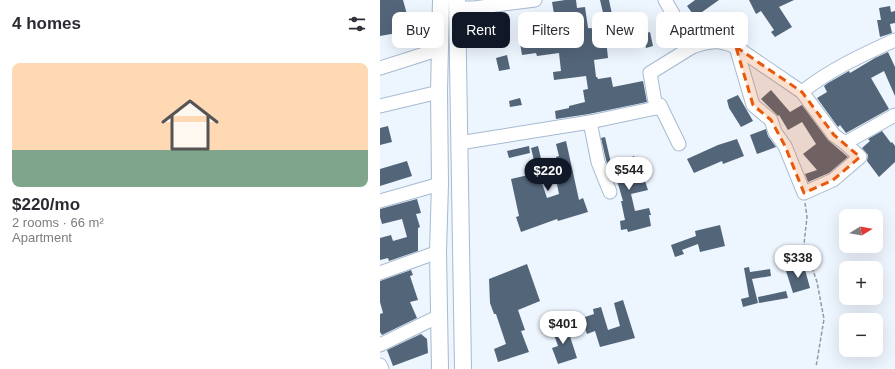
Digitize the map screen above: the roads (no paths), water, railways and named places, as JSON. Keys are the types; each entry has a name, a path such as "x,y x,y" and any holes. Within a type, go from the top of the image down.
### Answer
{"main road":[{"path":"440,2 440,184 438,252 440,369"},
{"path":"457,4 463,369"}],"street":[{"path":"457,4 474,8 535,0"},
{"path":"665,0 672,12"},
{"path":"802,92 813,82 866,53 895,40"},
{"path":"656,108 650,73 692,48"},
{"path":"736,48 753,105 771,120 775,132 785,146 804,193 833,180 860,157 834,135 802,92 737,48"},
{"path":"380,68 440,49"},
{"path":"380,106 439,92"},
{"path":"459,143 590,122 656,108 660,105 679,144"},
{"path":"845,143 895,116"},
{"path":"590,122 598,162 610,192"},
{"path":"380,201 440,184"},
{"path":"380,273 438,252"},
{"path":"380,345 439,316"},
{"path":"380,365 382,369"}]}
